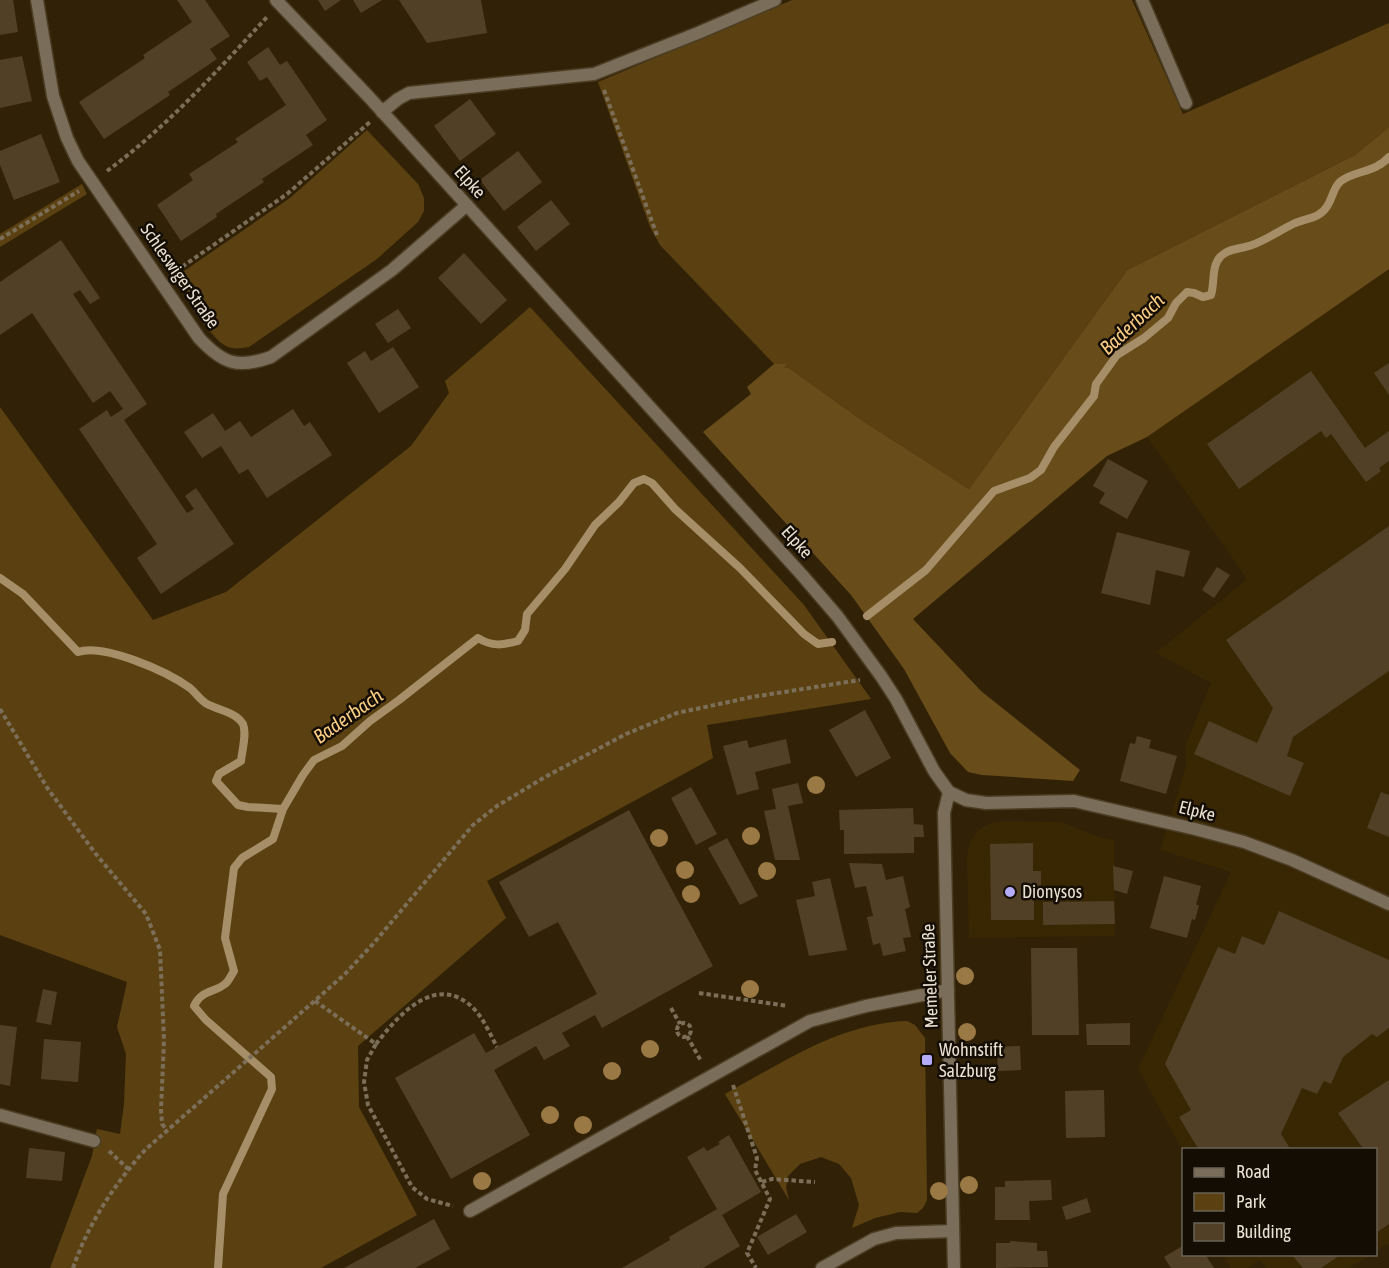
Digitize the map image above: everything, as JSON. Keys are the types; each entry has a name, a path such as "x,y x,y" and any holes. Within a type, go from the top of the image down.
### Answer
{"street":[{"name":"Schleswiger Straße","path":"36,0 53,96 78,161 200,338 212,352 224,359 237,364 252,363 271,357 392,270 467,205"},
{"path":"382,112 409,93 597,73 775,0"},
{"path":"1142,0 1186,103"},
{"name":"Elpke","path":"278,2 467,205 838,617 896,699 934,771 949,792 966,800 986,803 1074,801 1195,829 1244,842 1284,857 1389,904"},
{"name":"Memeler Straße","path":"949,792 944,813 954,1268"},
{"path":"470,1211 810,1021 866,1006 948,990"},
{"path":"0,1115 94,1141"},
{"path":"822,1268 874,1239 896,1233 953,1231"}],"path":[{"path":"0,239 123,160 198,92 278,2"},
{"path":"597,73 658,238"},
{"path":"161,282 287,194 382,112"},
{"path":"73,1268 90,1226 128,1169 167,1130 344,975 374,944 473,825 497,806 545,777 626,734 677,713 752,697 881,676"},
{"path":"0,710 26,755 55,798 95,853 146,914 160,950 164,1040 161,1110 162,1124 167,1130"},
{"path":"470,1211 427,1199 412,1187 368,1105 364,1082 367,1060 385,1033 418,1002 431,995 447,993 466,1002 481,1018 497,1047"},
{"path":"699,993 788,1006"},
{"path":"315,1000 376,1044"},
{"path":"671,1008 680,1024 678,1032 682,1036 687,1036"},
{"path":"680,1024 690,1026 691,1031 687,1036"},
{"path":"687,1036 710,1076"},
{"path":"727,1067 757,1158 755,1170 770,1199 747,1253 756,1268"},
{"path":"94,1141 128,1169"},
{"path":"762,1182 772,1179 815,1182"}],"shaded area":[{"path":"1389,127 1389,269 1147,437 1107,456 913,619 981,691 1080,770 1073,781 968,772 950,753 904,669 851,595 703,432 751,394 747,387 774,364 787,364 784,368 789,368 863,421 969,489 1127,270 1355,155"},
{"path":"1389,269 1389,1245 1377,1250 1377,1148 1182,1149 1138,1069 1231,872 1160,850 1186,767 1185,746 1211,683 1156,653 1247,579 1147,437"},
{"path":"1061,822 1102,838 1114,840 1115,936 969,938 967,857 970,842 978,830 991,823"},
{"path":"1223,1256 1368,1256 1349,1268 1267,1268 1259,1260 1248,1268 1231,1268"}],"green space":[{"path":"792,0 1132,0 1183,114 1389,23 1389,127 1355,155 1127,270 969,489 863,421 789,368 783,368 786,364 774,364 660,245 650,227 598,82"},
{"path":"367,130 418,184 424,198 424,211 418,222 377,259 249,347 226,346 205,325 174,278 290,198"},
{"path":"82,184 87,194 0,247 0,234"},
{"path":"530,307 804,605 871,699 707,725 713,758 487,881 506,918 358,1046 359,1107 417,1215 321,1268 50,1268 92,1156 97,1129 120,1134 126,1054 117,1027 127,982 0,935 0,407 153,620 226,592 411,446 449,393 445,381"},
{"path":"907,1021 915,1025 925,1038 927,1200 923,1208 917,1213 900,1212 875,1218 852,1228 859,1205 851,1178 839,1164 821,1157 800,1164 788,1176 786,1187 789,1200 725,1094 790,1058 835,1037 882,1023"}],"building":[{"path":"0,0 13,0 18,32 0,35"},
{"path":"177,0 205,0 230,36 210,49 217,59 168,92 170,95 104,139 79,102 145,58 143,55 192,22"},
{"path":"318,0 341,0 325,11"},
{"path":"353,0 382,0 361,13"},
{"path":"399,0 481,0 487,33 427,43"},
{"path":"268,47 280,65 287,61 327,120 306,135 313,145 262,179 264,182 181,241 157,205 193,180 189,174 238,142 235,139 286,105 267,77 260,81 247,62"},
{"path":"22,56 32,101 0,108 0,60"},
{"path":"470,99 496,134 460,161 434,126"},
{"path":"41,134 60,182 14,200 0,165 0,151"},
{"path":"518,151 542,182 504,211 480,180"},
{"path":"551,200 570,224 536,251 517,227"},
{"path":"61,240 100,298 90,304 80,290 73,294 147,404 124,420 187,513 194,509 185,496 196,488 234,544 161,594 137,558 157,544 79,429 107,410 111,417 123,409 110,391 93,403 32,313 0,335 0,282"},
{"path":"464,253 507,300 481,324 438,278"},
{"path":"398,309 411,328 388,343 375,324"},
{"path":"393,347 419,387 379,413 347,363 365,351 371,361"},
{"path":"1389,363 1389,395 1374,373"},
{"path":"1311,371 1365,448 1389,431 1389,461 1379,468 1381,471 1366,482 1331,434 1326,438 1321,431 1239,489 1207,444"},
{"path":"293,409 304,426 310,422 332,455 267,498 248,469 239,474 221,446 202,458 184,432 213,413 225,431 240,421 251,437"},
{"path":"1108,459 1148,481 1127,519 1099,503 1105,493 1093,486"},
{"path":"1389,526 1389,671 1293,737 1287,756 1304,763 1290,796 1194,754 1209,721 1257,743 1273,708 1226,640"},
{"path":"1117,532 1190,551 1184,577 1156,570 1150,605 1101,593"},
{"path":"1217,567 1230,575 1214,598 1202,590"},
{"path":"865,710 891,758 856,777 829,730"},
{"path":"1137,736 1151,740 1149,748 1177,756 1166,794 1120,781 1130,743 1135,744"},
{"path":"786,739 791,763 755,772 759,789 737,795 723,746 747,740 749,748"},
{"path":"798,783 803,803 788,806 800,860 775,860 764,811 776,809 772,789"},
{"path":"691,787 717,834 696,845 671,798"},
{"path":"1381,792 1389,795 1389,837 1367,828"},
{"path":"913,808 914,824 923,825 924,837 914,837 914,853 844,854 844,830 840,830 839,810"},
{"path":"629,810 713,966 602,1028 595,1015 562,1033 570,1046 544,1060 536,1046 494,1070 530,1135 451,1179 395,1078 474,1033 486,1053 597,994 558,922 529,937 499,882"},
{"path":"727,838 758,896 740,905 708,848"},
{"path":"1033,843 1033,871 1041,871 1041,893 1034,893 1034,920 991,920 990,844"},
{"path":"849,863 882,864 886,880 903,876 910,907 905,909 911,937 903,938 906,951 883,956 880,943 873,945 867,917 873,916 866,886 855,888"},
{"path":"1113,866 1133,871 1127,894 1114,890"},
{"path":"1164,876 1201,886 1195,920 1192,919 1187,938 1150,928"},
{"path":"830,878 847,950 809,956 796,900 815,896 812,882"},
{"path":"1114,901 1115,924 1043,925 1043,902"},
{"path":"1279,911 1389,960 1389,1028 1377,1037 1372,1034 1343,1057 1331,1084 1324,1081 1317,1094 1302,1088 1281,1134 1290,1148 1198,1148 1179,1117 1191,1110 1165,1064 1218,947 1235,954 1242,936 1264,945"},
{"path":"1031,948 1077,948 1079,1035 1032,1035"},
{"path":"43,989 57,992 51,1025 36,1022"},
{"path":"1130,1023 1130,1045 1087,1045 1086,1024"},
{"path":"0,1025 17,1027 10,1086 0,1084"},
{"path":"44,1039 81,1042 78,1082 41,1079"},
{"path":"1020,1046 1021,1070 998,1071 997,1047"},
{"path":"1389,1080 1389,1224 1377,1232 1377,1148 1363,1148 1338,1113"},
{"path":"1104,1090 1105,1137 1066,1138 1065,1091"},
{"path":"729,1135 761,1192 722,1215 740,1246 703,1268 622,1268 717,1209 687,1157 704,1147 707,1151 720,1144 718,1142"},
{"path":"29,1148 65,1152 62,1181 26,1178"},
{"path":"1051,1180 1052,1200 1029,1201 1030,1220 995,1220 995,1187 1005,1187 1005,1181"},
{"path":"1087,1198 1091,1212 1066,1220 1062,1207"},
{"path":"796,1214 807,1232 768,1255 757,1237"},
{"path":"434,1219 450,1249 415,1268 344,1268"},
{"path":"1010,1241 1037,1243 1037,1251 1047,1251 1048,1267 996,1268 996,1243 1010,1243"},
{"path":"1182,1246 1182,1256 1206,1256 1214,1268 1171,1268 1164,1257"},
{"path":"1293,1256 1339,1256 1321,1268 1303,1268"}],"waterway":[{"name":"Baderbach","path":"867,616 926,570 994,491 1030,478 1041,470 1054,447 1094,396 1096,384 1117,355 1144,338 1168,318 1176,303 1187,292 1203,297 1211,295 1214,269 1224,253 1257,243 1293,224 1318,215 1327,207 1335,188 1341,181 1372,169 1389,157"},
{"name":"Baderbach","path":"218,1268 223,1194 272,1089 271,1077 206,1020 194,1006 204,994 225,984 234,971 225,938 234,868 242,858 273,839 283,809 314,760 342,746 370,721 478,638 488,643 498,644 518,641 525,630 527,614 565,569 595,525 619,502 634,483 644,479 652,483 675,509 740,568 804,634 818,644 832,642"},
{"path":"0,578 23,594 78,652 89,650 119,655 152,667 180,681 202,701 240,720 244,728 241,761 219,774 216,781 238,805 283,809"}],"place":[{"name":"Dionysos","path":"1010,892"},
{"name":"Wohnstift Salzburg","path":"927,1060"}]}
